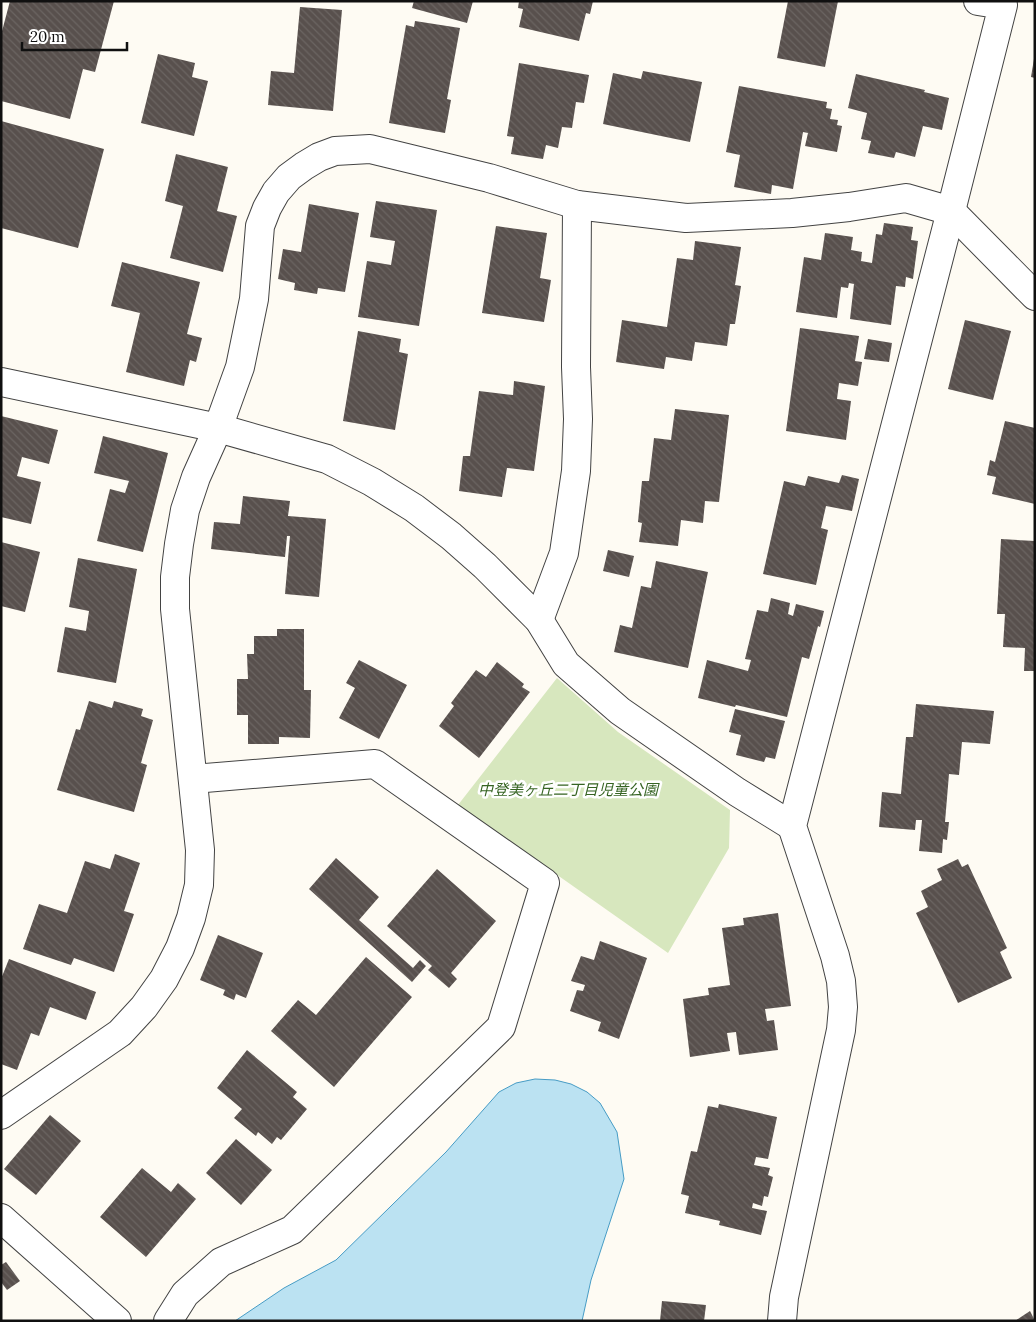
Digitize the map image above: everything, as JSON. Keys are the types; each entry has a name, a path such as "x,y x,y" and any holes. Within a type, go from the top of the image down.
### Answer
{"street":[{"path":"782,1321 784,1297 841,1030 843,1007 841,981 835,956 792,826 1003,5 978,1"},
{"path":"1,1115 120,1032 144,1007 164,979 180,948 191,918 199,885 200,850 175,609 175,577 179,544 185,510 196,478 218,428 240,366 248,333 256,280 260,226 276,192 289,177 319,157 335,151 370,149 490,178 577,205 686,218 792,213 906,198 951,211 1035,296"},
{"path":"539,620 564,553 576,471 578,419 576,367 577,205"},
{"path":"1,382 218,428 326,459 372,482 414,508 451,536 485,566 539,620 566,664 620,711 737,792 792,826"},
{"path":"168,1321 185,1294 220,1262 292,1230 501,1026 546,882 375,764 193,779"},
{"path":"1,1218 117,1321"}],"green space":[{"name":"中登美ヶ丘二丁目児童公園","path":"557,678 618,732 730,810 729,848 668,953 458,805"}],"water":[{"path":"535,1079 555,1080 571,1084 587,1092 600,1103 617,1132 624,1179 591,1280 582,1321 235,1321 284,1288 336,1260 446,1152 499,1092 516,1083"}],"building":[{"path":"10,1 114,1 95,72 83,69 70,119 1,101 1,35"},
{"path":"414,1 473,1 467,23 412,8"},
{"path":"519,1 593,1 590,14 586,13 579,41 519,27 523,9 518,8"},
{"path":"788,1 838,1 825,67 777,58"},
{"path":"300,7 342,10 333,111 268,105 271,71 294,73"},
{"path":"415,21 460,28 447,99 451,100 445,133 389,123 406,25 414,27"},
{"path":"158,54 195,63 192,77 208,81 194,136 141,123"},
{"path":"1035,59 1035,78 1031,77"},
{"path":"519,63 589,75 584,103 576,102 572,128 562,127 558,148 546,145 543,159 511,154 514,137 507,136"},
{"path":"643,71 702,82 690,142 603,124 613,73 641,79"},
{"path":"856,74 925,90 924,92 949,98 942,130 923,126 915,157 896,152 894,158 868,153 871,141 861,139 867,113 848,108"},
{"path":"739,86 827,102 826,108 832,109 830,119 838,120 837,125 842,126 837,152 805,146 808,133 803,132 793,189 772,185 771,194 734,187 740,155 726,152"},
{"path":"1,121 104,149 78,248 1,228"},
{"path":"176,154 228,167 217,211 237,216 223,272 170,258 183,206 165,201"},
{"path":"376,201 437,210 419,326 358,317 367,261 391,265 395,241 370,237"},
{"path":"309,204 359,213 345,292 318,288 317,294 294,290 295,283 278,279 283,249 301,252"},
{"path":"884,223 913,227 911,240 918,241 913,279 906,277 905,287 896,286 891,325 850,319 854,284 849,283 848,288 841,287 837,318 796,312 804,257 821,260 825,233 853,237 851,250 862,252 861,261 872,263 876,234 882,235"},
{"path":"496,226 547,233 540,278 551,280 544,322 482,313"},
{"path":"695,241 741,247 735,285 741,286 735,324 730,324 727,346 695,342 692,361 666,357 664,369 616,362 622,320 667,327 677,258 693,260"},
{"path":"122,262 200,282 187,334 202,338 196,362 190,360 184,386 126,372 140,313 111,306"},
{"path":"965,320 1011,331 993,400 948,389"},
{"path":"800,328 859,336 855,361 862,362 858,386 839,383 837,399 851,401 846,440 786,431"},
{"path":"358,331 401,339 399,352 408,354 395,430 343,421"},
{"path":"868,339 892,343 889,362 864,359"},
{"path":"514,381 545,386 534,471 507,468 502,497 459,491 463,456 470,456 479,391 513,395"},
{"path":"675,409 729,415 719,502 705,501 703,523 681,520 678,546 639,542 642,523 638,522 642,481 649,481 654,438 671,440"},
{"path":"1,416 58,430 49,464 22,457 17,476 41,482 31,524 1,517"},
{"path":"1005,421 1035,428 1035,504 992,494 996,477 987,475 990,460 995,462"},
{"path":"103,436 168,453 143,552 97,541 110,489 125,493 129,481 94,473"},
{"path":"842,475 859,479 852,511 826,506 821,528 828,530 816,585 763,574 784,481 805,486 808,476 839,483"},
{"path":"243,496 290,501 288,516 326,519 319,597 285,594 290,536 287,536 285,557 211,549 214,522 240,524"},
{"path":"1001,539 1035,541 1035,671 1024,671 1025,648 1003,647 1005,614 997,614"},
{"path":"1,542 40,552 25,612 1,606"},
{"path":"608,550 634,556 629,577 603,571"},
{"path":"78,558 137,569 116,683 57,672 65,627 86,631 89,611 69,607"},
{"path":"656,561 708,572 688,668 614,652 620,625 632,628 641,586 651,588"},
{"path":"771,598 790,603 788,614 793,616 796,604 824,611 809,659 802,657 787,717 698,698 707,660 748,671 751,660 745,659 757,610 768,612"},
{"path":"277,629 304,629 304,690 311,690 310,738 279,737 279,744 248,744 248,715 237,715 237,679 248,679 247,654 254,654 254,636 277,636"},
{"path":"359,660 407,685 379,739 339,718 355,688 346,683"},
{"path":"497,662 524,684 522,687 530,692 479,758 439,726 454,706 451,703 476,670 486,677"},
{"path":"89,701 112,708 114,701 143,709 141,716 153,720 141,763 147,765 134,812 57,790 76,729 80,730"},
{"path":"916,704 994,711 990,744 962,742 959,775 949,774 945,822 949,822 947,840 943,839 942,853 919,851 922,820 916,820 915,830 879,827 882,792 901,794 906,737 913,737"},
{"path":"735,709 785,721 775,759 766,757 764,762 736,755 741,735 729,732"},
{"path":"115,854 140,863 124,911 134,914 114,972 74,958 71,965 23,949 39,904 67,913 85,861 110,869"},
{"path":"336,858 379,897 359,920 413,968 420,960 426,966 412,982 309,889"},
{"path":"958,859 962,867 968,864 1007,948 1000,952 1012,978 958,1003 916,913 928,907 921,891 942,880 937,869"},
{"path":"437,869 496,921 451,973 457,979 449,988 428,970 432,966 387,926"},
{"path":"778,913 791,1006 765,1009 767,1021 774,1020 778,1050 739,1055 736,1032 727,1033 730,1051 690,1057 683,999 709,995 708,988 730,985 722,928 744,925 743,918"},
{"path":"218,935 263,953 246,998 236,994 234,1000 223,995 225,990 200,980"},
{"path":"600,941 647,958 619,1039 598,1031 601,1022 570,1011 577,990 583,991 585,985 571,981 581,956 594,960"},
{"path":"366,957 412,997 334,1087 271,1031 298,1000 316,1015"},
{"path":"9,959 96,992 86,1020 50,1007 39,1036 31,1033 17,1070 1,1064 1,979"},
{"path":"247,1050 297,1092 293,1097 307,1109 281,1140 277,1137 272,1144 258,1132 256,1136 234,1118 242,1109 217,1088"},
{"path":"719,1104 777,1117 768,1159 756,1157 754,1165 770,1168 768,1175 773,1177 768,1197 764,1196 762,1206 753,1203 752,1208 767,1211 761,1235 719,1225 720,1221 685,1213 689,1196 681,1194 691,1151 697,1152 708,1106 718,1108"},
{"path":"50,1115 81,1141 36,1195 4,1169"},
{"path":"236,1139 272,1170 241,1205 206,1173"},
{"path":"142,1168 171,1192 178,1183 196,1199 146,1257 100,1217"},
{"path":"6,1262 20,1281 7,1290 1,1282 1,1265"},
{"path":"662,1301 706,1305 704,1321 660,1321"},
{"path":"1030,1311 1035,1321 1015,1321"}]}
